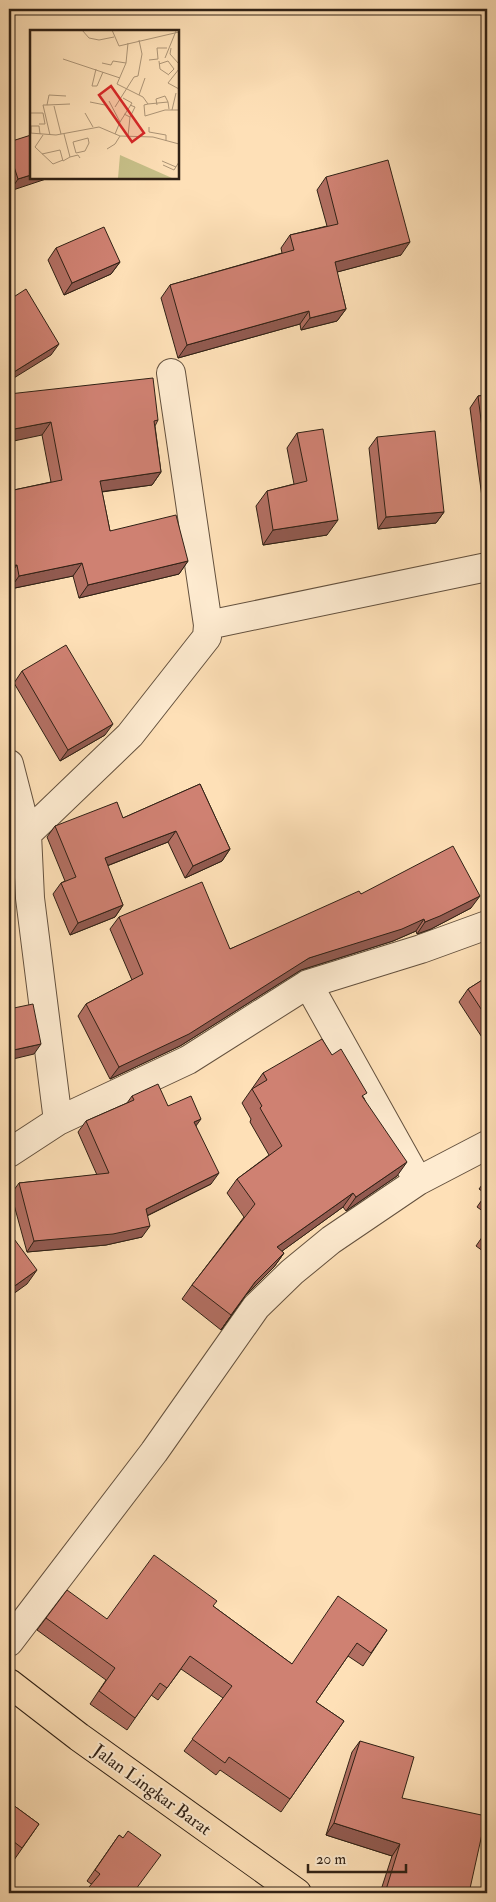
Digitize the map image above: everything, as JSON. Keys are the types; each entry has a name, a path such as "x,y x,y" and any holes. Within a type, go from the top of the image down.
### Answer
{"highway":[{"name":"Jalan Lingkar Barat","path":"9,1683 79,1737 297,1893"}],"street":[{"path":"27,834 130,735 206,637 208,625 171,373"},
{"path":"208,625 487,567"},
{"path":"9,764 27,834 30,898 58,1121"},
{"path":"9,1153 58,1121 188,1060 308,984 421,949 487,925"},
{"path":"308,984 418,1181"},
{"path":"9,1642 154,1452 256,1307 292,1272 331,1240 418,1181 487,1145"}],"building":[{"path":"30,135 30,175 18,179 9,151 9,142"},
{"path":"388,160 410,242 335,262 346,309 310,318 309,311 187,345 170,285 294,250 290,235 338,224 326,177"},
{"path":"104,227 120,262 72,283 56,248"},
{"path":"26,289 59,344 9,375 9,300"},
{"path":"153,378 158,420 154,421 161,472 100,481 110,531 176,515 188,561 88,585 82,563 19,576 17,565 9,566 9,491 62,480 51,422 9,430 9,394"},
{"path":"487,395 487,467 478,396"},
{"path":"323,429 338,520 273,530 267,491 307,481 297,433"},
{"path":"435,431 444,512 386,517 377,437"},
{"path":"66,645 113,724 68,750 22,671"},
{"path":"200,784 230,849 193,866 176,831 105,858 123,905 78,923 61,883 76,877 55,826 117,802 123,818"},
{"path":"453,846 480,896 425,922 424,919 402,929 309,958 189,1034 119,1067 86,1004 143,974 119,917 202,882 230,949 359,891 361,894"},
{"path":"487,977 487,1018 468,989"},
{"path":"33,1004 41,1044 9,1051 9,1009"},
{"path":"322,1039 332,1055 341,1049 367,1093 362,1096 407,1162 356,1197 353,1193 277,1247 284,1253 255,1282 231,1315 192,1285 255,1204 237,1179 282,1146 260,1108 262,1106 252,1089 267,1080 263,1073"},
{"path":"158,1084 168,1106 191,1096 201,1119 194,1122 219,1173 146,1209 150,1226 113,1234 34,1241 19,1183 109,1173 86,1121 134,1100 132,1096"},
{"path":"9,1232 37,1270 9,1290"},
{"path":"154,1555 217,1601 213,1606 292,1664 338,1596 387,1630 371,1653 357,1643 316,1702 344,1721 290,1799 229,1757 225,1763 192,1739 232,1686 190,1656 167,1688 160,1683 135,1718 99,1691 115,1668 46,1618 67,1590 107,1619"},
{"path":"360,1741 414,1757 402,1798 486,1816 469,1893 385,1893 400,1844 334,1823"},
{"path":"9,1802 39,1824 22,1848 9,1838"},
{"path":"128,1831 161,1855 133,1893 84,1893 100,1874 95,1870 119,1835 123,1838"}]}
